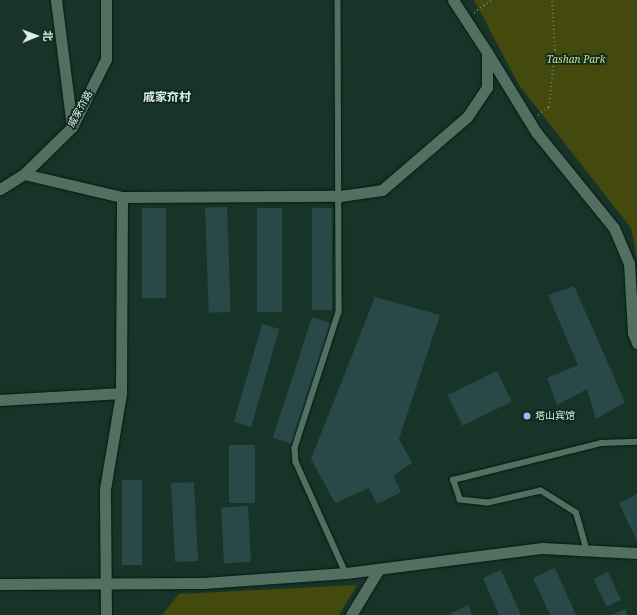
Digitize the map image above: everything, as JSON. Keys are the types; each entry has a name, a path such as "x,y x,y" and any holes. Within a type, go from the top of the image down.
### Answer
{"street":[{"path":"56,0 72,127"},
{"name":"威家夼路","path":"0,189 24,174 72,127 106,59 106,0"},
{"path":"453,0 466,18 530,122 614,228 629,263 633,332 637,343"},
{"path":"24,174 122,197 340,196 382,190 467,117 487,86 487,52"},
{"path":"106,615 105,489 121,393 122,197"},
{"path":"0,400 121,393"},
{"path":"0,584 203,583 346,573 542,548 586,548 637,553"},
{"path":"351,615 379,569"}],"lane":[{"path":"338,0 340,196 339,312 295,448 296,462 346,573"},
{"path":"586,548 576,513 541,491 488,503 460,500 454,480 602,443 637,442"}],"path":[{"path":"466,18 491,0"},
{"path":"530,122 549,107 555,50 552,0"}],"green space":[{"name":"Tashan Park","path":"474,0 637,0 637,259 631,228 519,85"},
{"path":"357,585 339,615 162,615 179,594"}],"building":[{"path":"227,207 231,312 209,313 205,208"},
{"path":"142,208 166,208 166,298 142,298"},
{"path":"257,208 282,208 282,312 257,312"},
{"path":"312,208 332,208 332,310 312,310"},
{"path":"574,286 625,402 596,419 587,389 557,405 547,378 578,365 548,295"},
{"path":"375,297 440,315 399,439 412,463 393,476 401,492 377,504 369,488 335,503 311,459"},
{"path":"312,317 331,323 292,444 273,438"},
{"path":"262,324 279,329 251,427 234,422"},
{"path":"497,371 512,402 462,426 448,395"},
{"path":"229,445 255,445 255,503 229,503"},
{"path":"122,480 142,480 142,565 122,565"},
{"path":"194,482 198,561 175,562 171,483"},
{"path":"637,494 637,541 619,503"},
{"path":"248,506 251,562 224,563 221,507"},
{"path":"555,568 576,615 550,615 533,578"},
{"path":"501,570 521,615 499,615 483,578"},
{"path":"608,572 621,600 607,607 593,579"},
{"path":"468,605 472,615 449,615 449,614"},
{"path":"625,609 627,615 612,615"}],"place":[{"name":"塔山宾馆","path":"527,416"}],"district":[{"name":"戚家夼村","path":"167,97"}]}
